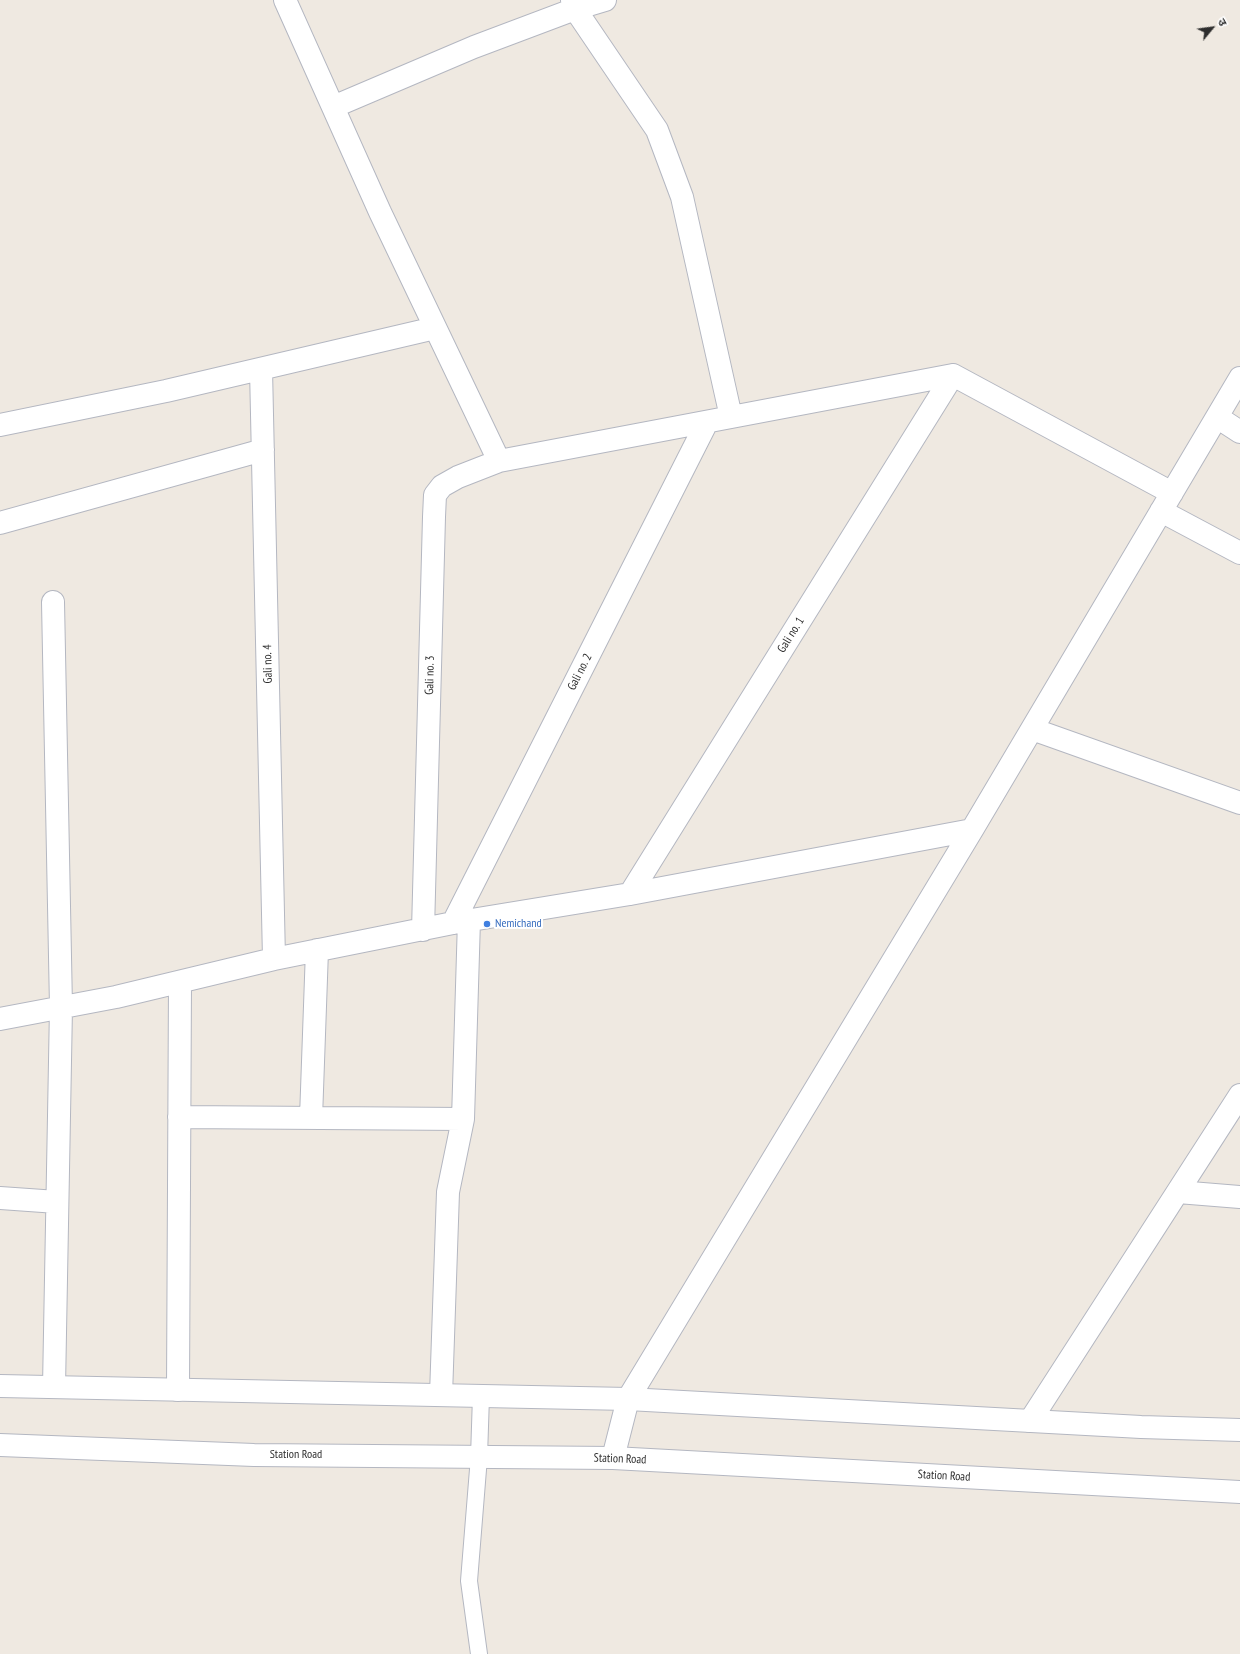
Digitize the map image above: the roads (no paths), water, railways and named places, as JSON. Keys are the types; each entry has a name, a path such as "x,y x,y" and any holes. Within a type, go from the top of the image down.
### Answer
{"street":[{"path":"285,0 435,328 499,462 953,375 1167,502 1240,553"},
{"path":"333,107 474,48 573,4 605,0"},
{"path":"573,4 657,130 682,197 731,417"},
{"path":"0,425 166,391 435,328"},
{"name":"Gali no. 4","path":"261,369 274,959"},
{"name":"Gali no. 1","path":"630,894 953,375"},
{"path":"613,1458 628,1399 972,830 1240,378"},
{"path":"1217,417 1240,432"},
{"name":"Gali no. 2","path":"461,922 707,422"},
{"path":"0,523 263,450"},
{"name":"Gali no. 3","path":"423,930 435,495 442,486 458,477 499,462"},
{"path":"53,602 61,1007 54,1387"},
{"path":"1032,729 1240,803"},
{"path":"0,1019 180,982 274,959 461,922 630,894 972,830"},
{"path":"442,1395 448,1192 463,1119 461,922"},
{"path":"311,1118 317,950"},
{"path":"178,1390 180,982"},
{"path":"1030,1421 1240,1095"},
{"path":"179,1117 463,1119"},
{"path":"1178,1192 1240,1197"},
{"path":"0,1198 57,1202"},
{"path":"0,1386 628,1399 1141,1427 1240,1430"},
{"name":"Station Road","path":"0,1445 254,1455 613,1458 1240,1492"}],"lane":[{"path":"478,1654 468,1581 479,1456 481,1396"}],"place":[{"name":"Nemichand","path":"487,924"}]}
